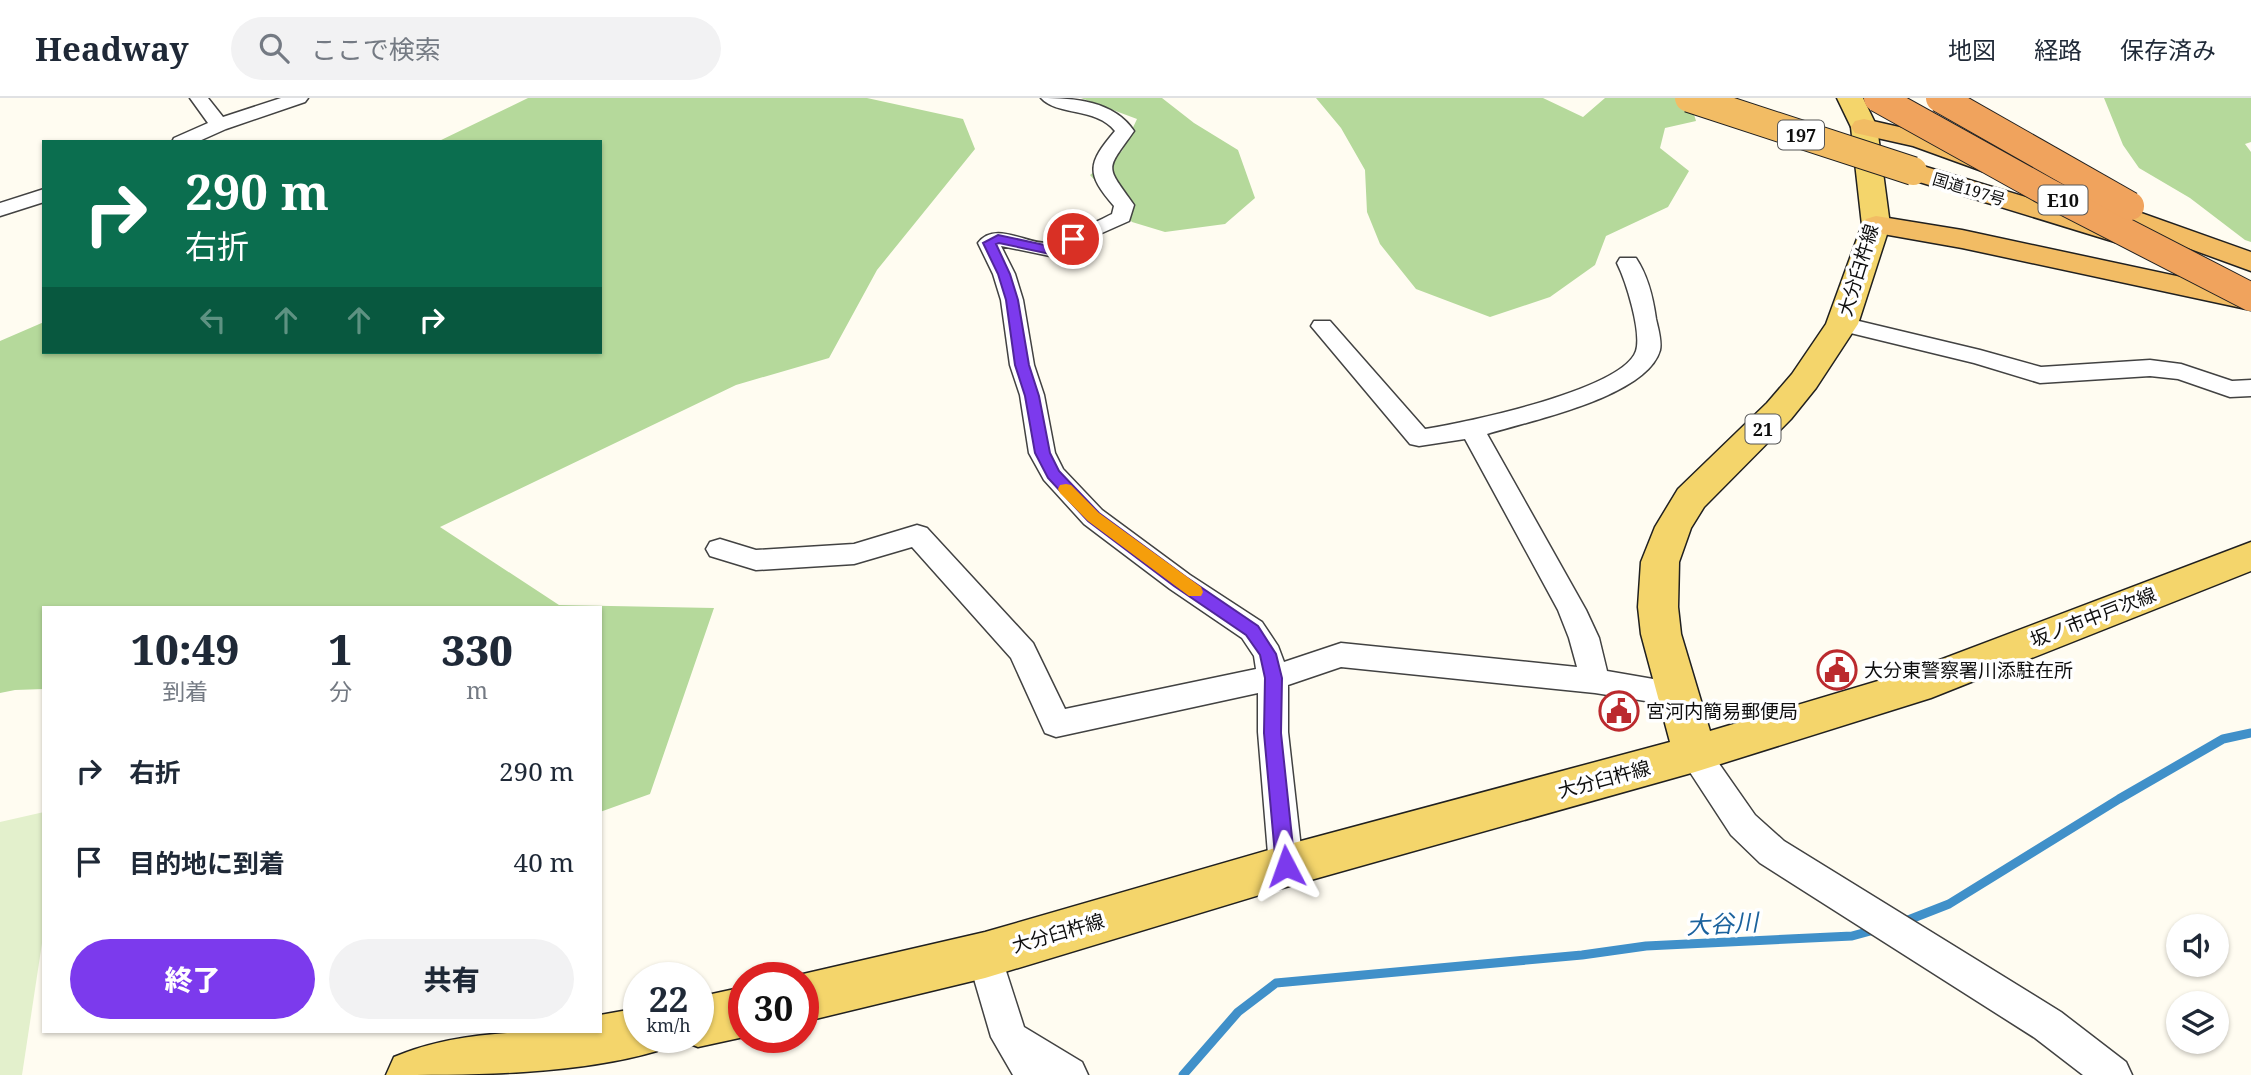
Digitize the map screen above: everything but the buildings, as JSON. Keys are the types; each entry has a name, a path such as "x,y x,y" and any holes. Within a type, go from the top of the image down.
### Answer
{"highway":[{"name":"国道197号","path":"1689,98 1913,171 2251,275"},
{"name":"E10","path":"1906,98 2070,187 2251,275"},
{"path":"1940,98 2251,275"},
{"name":"E10","path":"1862,105 2049,193 2251,299"},
{"path":"1862,105 1921,140 2251,262"},
{"path":"1876,225 1962,239 2251,299"}],"main road":[{"name":"大分臼杵線","path":"819,994 985,955 1286,866 1695,754 1661,634 1658,607 1660,562 1673,527 1691,498 1763,429 1792,396 1842,324 1876,225 1862,105"},
{"name":"坂ノ市中戸次線","path":"1695,754 1916,686 2251,556"},
{"path":"412,1075 623,1036"}],"street":[{"path":"199,98 219,125"},
{"path":"185,140 219,125 299,98"},
{"path":"1051,98 1121,123 1125,131 1106,155 1101,169 1103,182 1124,205 1122,217 1050,250 998,239 989,243 1004,274 1012,300 1022,365 1032,396 1042,453 1053,474 1093,517 1180,582 1252,630 1268,654 1273,678 1273,733 1286,866"},
{"path":"0,211 42,196"},
{"path":"1322,326 1419,438 1472,430 1604,390 1643,361 1649,348 1644,311 1638,284 1628,263"},
{"path":"1842,324 1980,357 2040,375 2150,368 2181,372 2230,389 2251,388"},
{"path":"1472,430 1572,610 1584,638 1595,681"},
{"path":"720,549 756,560 854,554 917,535 1023,651 1056,724 1273,678 1341,655 1595,681 1677,694"},
{"path":"1695,754 1743,825 1772,852 2048,1025 2113,1075"},
{"path":"985,955 1009,1037 1036,1075"},
{"path":"1009,1037 1069,1075"}],"green space":[{"path":"528,98 867,98 963,119 975,149 877,270 829,358 736,385 440,527 559,605 714,608 650,794 602,811 602,606 42,606 42,689 0,693 0,341 42,323 42,354 602,354 602,140 441,140"},
{"path":"1081,98 1162,98 1194,123 1238,150 1255,198 1225,224 1165,232 1132,222 1090,175 1122,151 1137,119"},
{"path":"1316,98 1543,98 1583,117 1605,98 1689,98 1696,121 1665,128 1660,148 1689,171 1668,207 1606,236 1595,265 1550,297 1490,317 1416,289 1380,244 1367,212 1365,170 1341,128"},
{"path":"2104,98 2251,98 2251,142 2245,144 2251,152 2251,242 2190,198 2139,168 2123,145"},
{"path":"42,812 42,943 22,1075 0,1075 0,822"}],"waterway":[{"name":"大谷川","path":"1903,922 1949,904 2119,799 2223,739 2251,733"},
{"name":"大谷川","path":"1183,1075 1238,1012 1276,983 1582,955 1646,946 1852,936 1874,930"}],"slow traffic":[{"path":"1066,489 1093,517 1195,592"}],"place":[{"name":"大分東警察署川添駐在所","path":"1837,670"},
{"name":"宮河内簡易郵便局","path":"1619,711"}],"route":[{"path":"1073,239 1050,250 1017,241 998,239 989,243 1004,274 1012,300 1022,365 1032,396 1042,453 1053,474 1093,517 1180,582 1252,630 1268,654 1273,678 1273,733 1286,866"}]}
